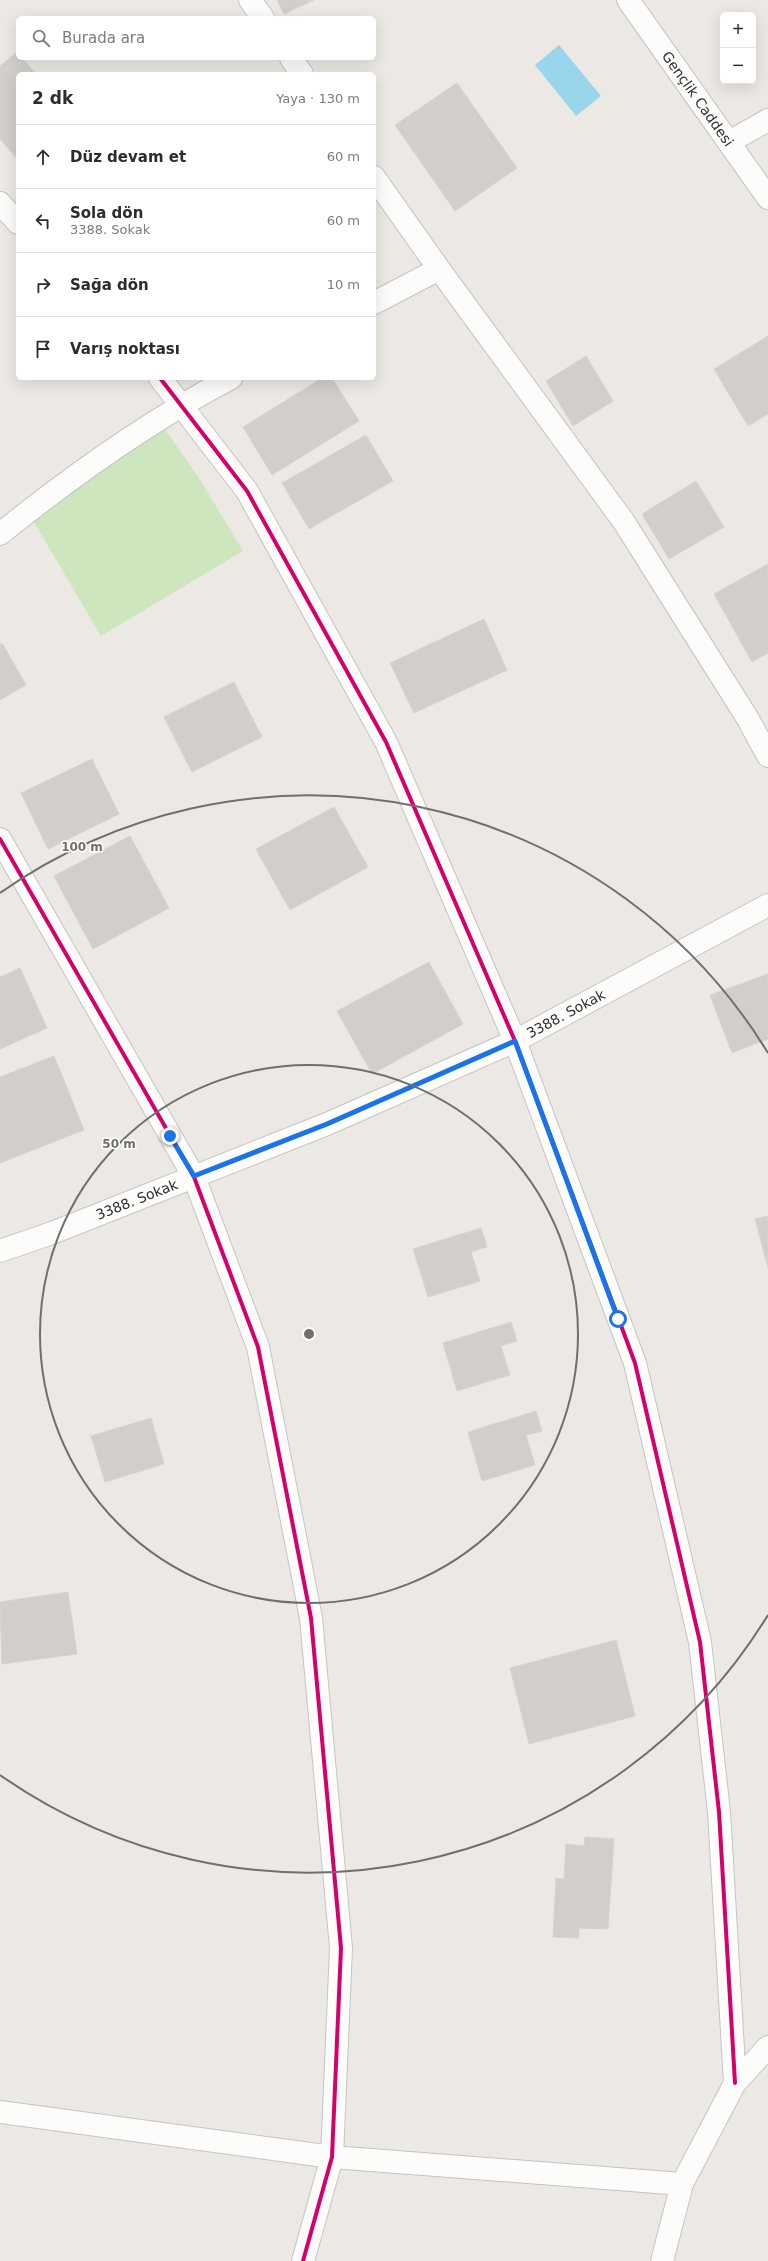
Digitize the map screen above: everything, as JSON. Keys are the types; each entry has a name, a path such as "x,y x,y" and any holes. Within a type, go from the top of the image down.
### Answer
{"street":[{"path":"250,0 262,16"},
{"name":"Gençlik Caddesi","path":"628,0 768,198"},
{"path":"292,60 301,72"},
{"path":"729,142 768,120"},
{"path":"376,180 439,269 624,522 748,719 768,756"},
{"path":"0,203 16,221"},
{"path":"376,302 439,269"},
{"path":"161,380 247,491 386,742 515,1041 635,1363 700,1642 719,1812 736,2084"},
{"path":"0,534 57,488 180,405 227,380"},
{"path":"0,839 194,1176 258,1347 311,1618 341,1948 332,2158 304,2261"},
{"name":"3388. Sokak","path":"0,1251 327,1124 515,1041 768,905"},
{"path":"662,2261 682,2184 736,2084 768,2047"},
{"path":"0,2112 332,2158 682,2184"}],"green space":[{"path":"163,427 197,475 243,551 101,636 31,517"}],"water":[{"path":"559,45 601,96 576,116 535,65"}],"building":[{"path":"277,0 314,0 284,14"},
{"path":"16,53 16,60 24,60 34,72 16,72 16,158 0,139 0,66"},
{"path":"457,83 517,168 455,211 395,125"},
{"path":"768,336 768,414 748,426 714,369"},
{"path":"586,356 613,401 573,426 546,381"},
{"path":"319,380 333,380 359,421 272,475 243,427"},
{"path":"366,435 393,481 309,529 282,483"},
{"path":"696,481 724,527 669,559 642,514"},
{"path":"768,564 768,653 752,662 714,594"},
{"path":"484,619 507,670 414,713 390,663"},
{"path":"2,643 26,685 0,700 0,645"},
{"path":"234,682 262,737 192,772 164,717"},
{"path":"92,759 119,814 48,849 21,793"},
{"path":"334,807 368,867 290,910 256,849"},
{"path":"130,836 169,908 93,949 54,876"},
{"path":"429,962 463,1024 372,1074 337,1011"},
{"path":"20,968 47,1028 0,1049 0,977"},
{"path":"768,974 768,1039 732,1053 710,995"},
{"path":"54,1056 84,1130 0,1163 0,1077"},
{"path":"768,1216 768,1268 755,1219"},
{"path":"481,1228 487,1247 471,1252 480,1281 428,1297 413,1249"},
{"path":"511,1322 517,1341 501,1346 510,1375 457,1391 443,1343"},
{"path":"536,1411 542,1431 526,1435 535,1465 482,1481 468,1432"},
{"path":"151,1418 164,1464 105,1482 91,1436"},
{"path":"68,1592 77,1654 2,1664 0,1602"},
{"path":"616,1640 635,1716 529,1744 510,1668"},
{"path":"585,1837 614,1839 608,1929 579,1928 579,1938 553,1937 556,1878 564,1879 566,1844 584,1846"}],"cycle path":[{"path":"162,380 247,491 386,742 515,1041 635,1363 700,1642 719,1812 735,2083"},
{"path":"0,839 194,1177 258,1347 311,1618 341,1948 332,2157 303,2261"}],"route":[{"path":"170,1136 194,1176 327,1124 515,1041 618,1319"}]}
